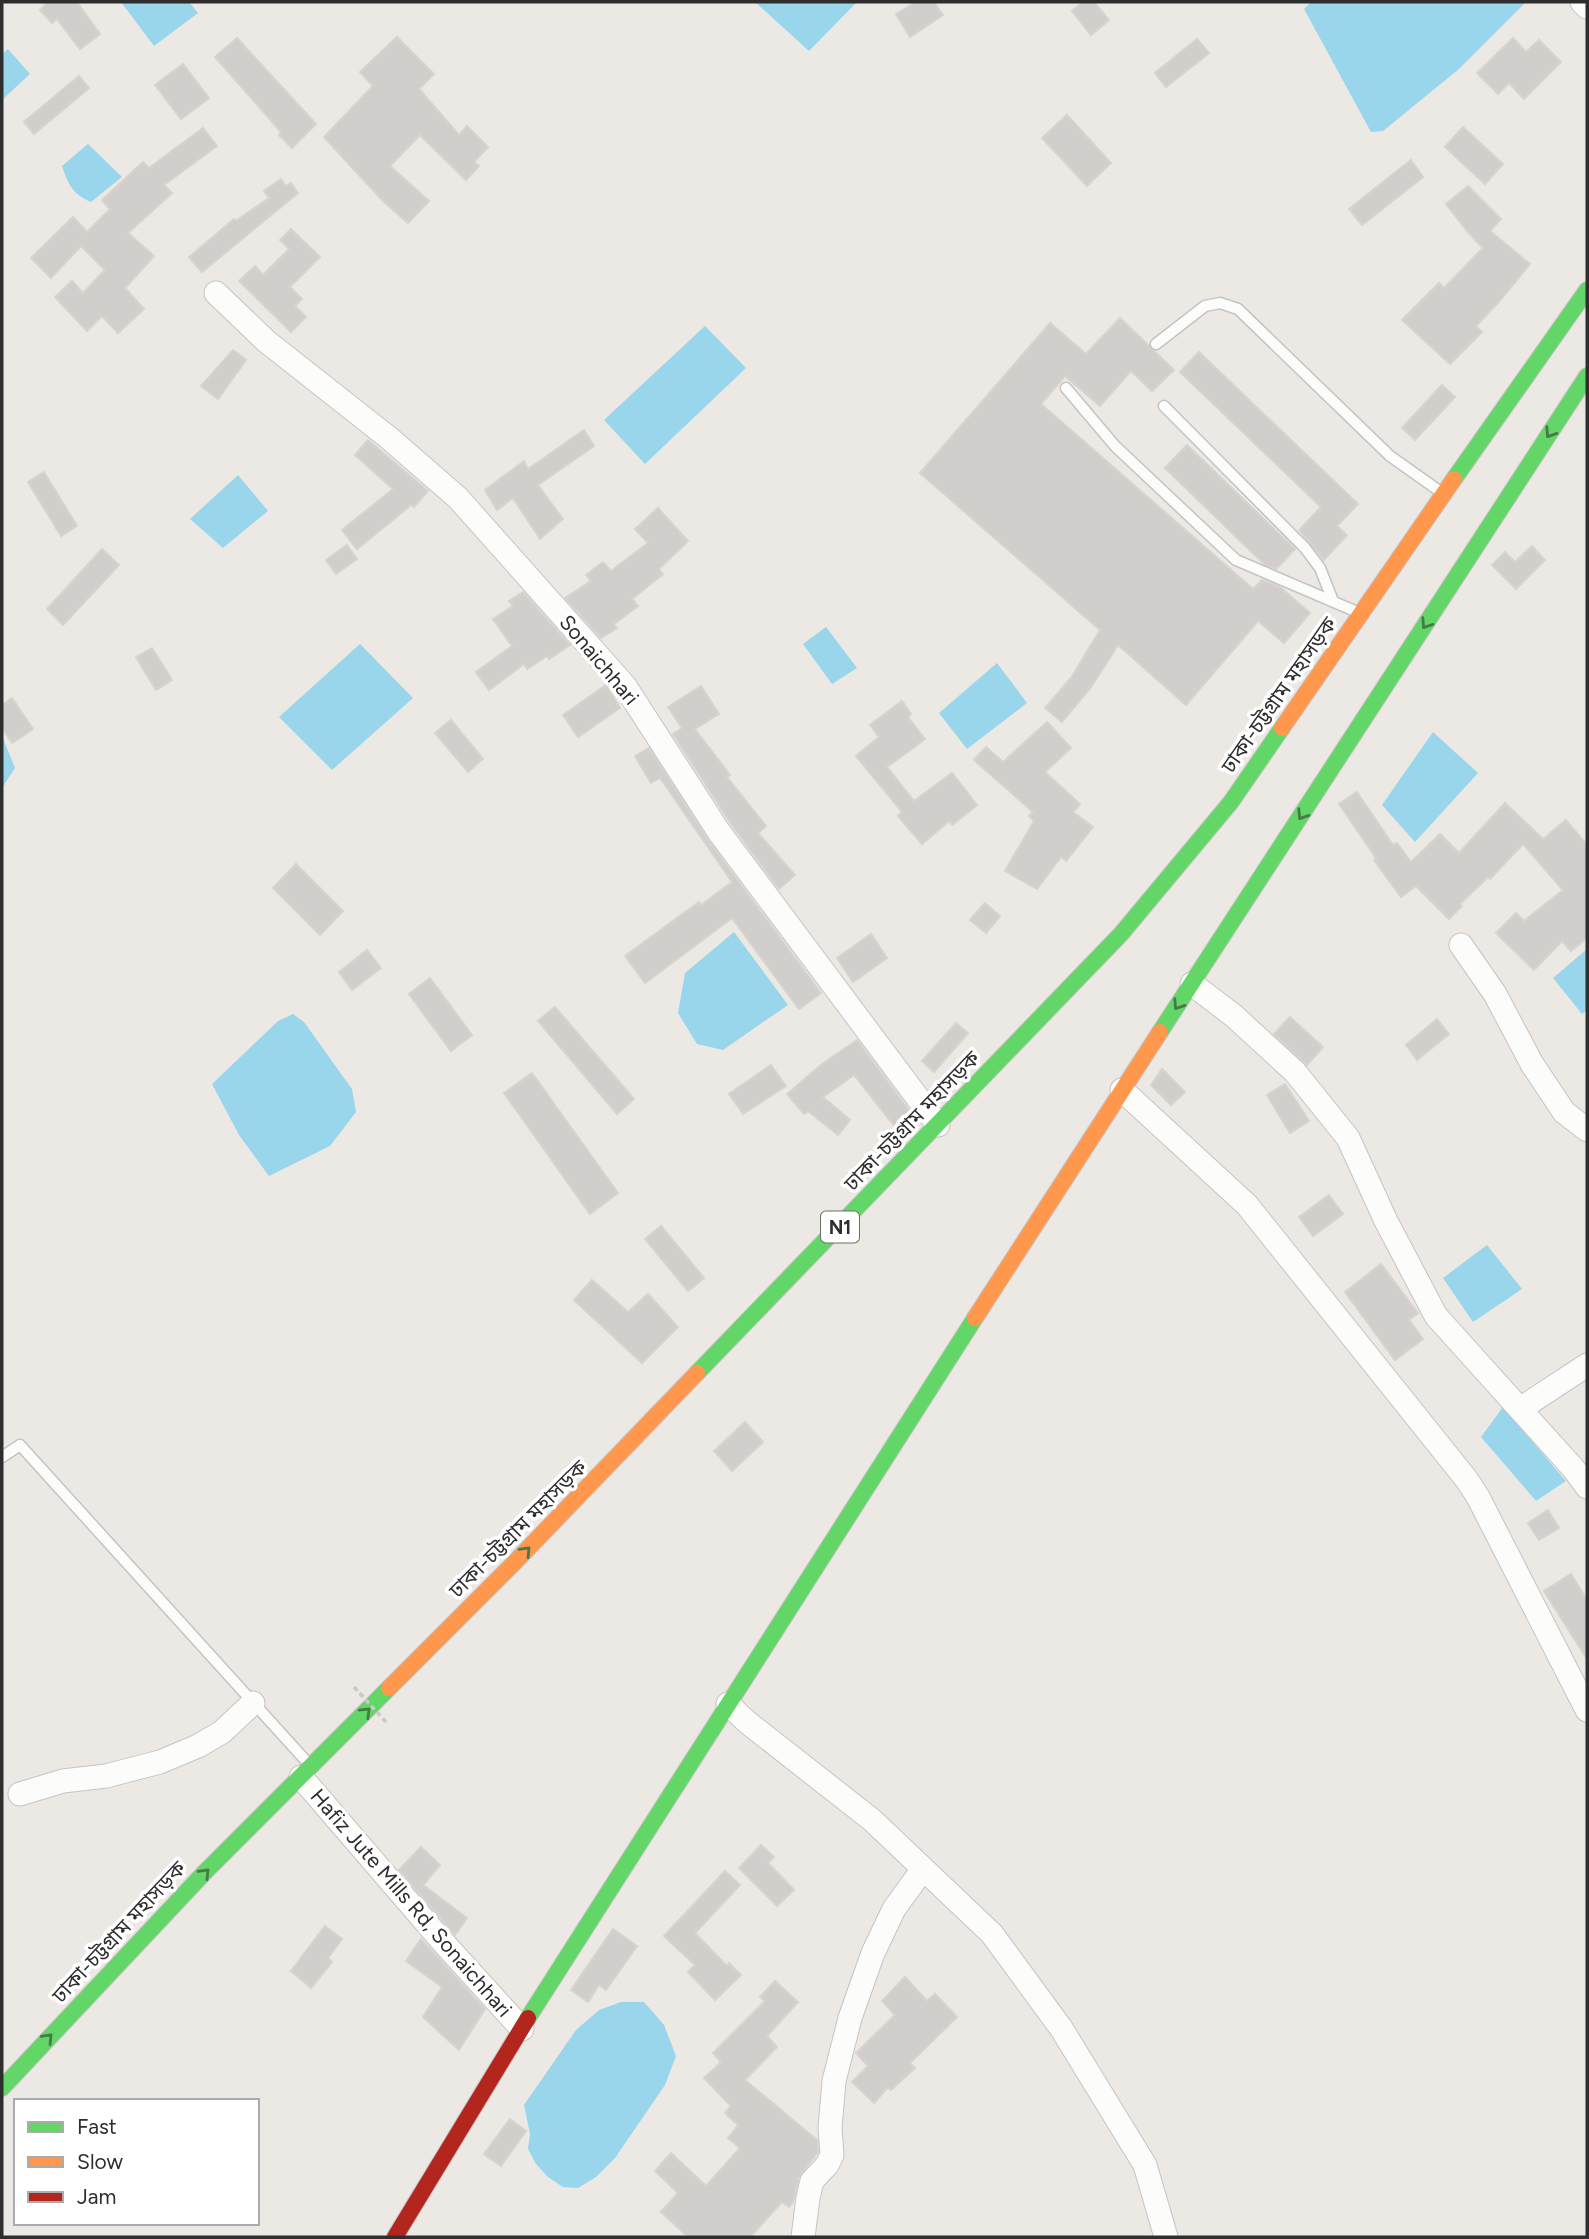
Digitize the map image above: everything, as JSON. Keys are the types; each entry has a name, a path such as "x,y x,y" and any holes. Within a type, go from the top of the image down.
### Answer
{"highway":[{"name":"ঢাকা-চট্টগ্রাম মহাসড়ক","path":"2,2088 205,1872 522,1555 1121,934 1231,802 1444,493 1544,360 1587,290"},
{"path":"395,2237 558,1968 1580,379"}],"street":[{"path":"1582,2 1587,7"},
{"name":"Sonaichhari","path":"216,293 266,341 390,438 458,498 625,686 719,832 938,1125"},
{"path":"1461,945 1495,994 1532,1064 1564,1112 1587,1130"},
{"path":"1192,984 1234,1016 1295,1072 1348,1138 1386,1221 1436,1316 1587,1487"},
{"path":"1122,1090 1247,1205 1467,1480 1587,1710"},
{"path":"1520,1409 1587,1365"},
{"path":"20,1794 63,1781 106,1776 160,1762 198,1746 222,1732 253,1703"},
{"path":"728,1704 872,1820 992,1934 1061,2028 1145,2165 1166,2237"},
{"name":"Hafiz Jute Mills Rd, Sonaichhari","path":"306,1772 442,1941 522,2029"},
{"path":"803,2237 812,2181 827,2165 832,2155 830,2127 834,2081 850,2018 873,1953 894,1909 923,1869"}],"lane":[{"path":"1156,344 1205,306 1220,303 1238,309 1390,456 1444,493"},
{"path":"1066,388 1115,446 1236,560 1361,613"},
{"path":"1164,406 1306,548 1320,568 1333,601"},
{"path":"2,1457 20,1445 253,1703 306,1772"}],"path":[{"path":"354,1687 386,1722"}],"water":[{"path":"121,2 189,2 198,13 154,46"},
{"path":"755,2 857,2 809,51"},
{"path":"1311,2 1526,2 1459,69 1383,131 1371,132 1304,9"},
{"path":"8,49 30,74 2,100 2,54"},
{"path":"88,144 122,177 91,202 79,196 72,188 62,166"},
{"path":"705,326 746,368 645,464 604,420"},
{"path":"238,475 268,511 223,548 190,519"},
{"path":"826,627 857,668 832,684 803,644"},
{"path":"360,644 413,698 332,770 279,717"},
{"path":"997,663 1027,703 967,749 939,713"},
{"path":"1433,732 1478,773 1415,842 1382,805"},
{"path":"2,736 15,768 2,788"},
{"path":"734,932 788,1005 723,1050 697,1044 678,1013 685,973"},
{"path":"1587,949 1587,1010 1582,1014 1553,978"},
{"path":"293,1014 304,1022 352,1089 356,1112 330,1146 269,1176 239,1135 212,1084 278,1021"},
{"path":"1487,1245 1522,1289 1473,1322 1443,1278"},
{"path":"1503,1407 1566,1481 1536,1501 1481,1437"},
{"path":"621,2002 644,2002 664,2025 676,2056 665,2085 615,2158 596,2177 578,2188 563,2187 548,2177 536,2164 528,2149 530,2134 524,2105 576,2030 599,2010"}],"building":[{"path":"44,2 77,2 100,34 80,49 57,19 52,23 40,10 46,4"},
{"path":"916,2 934,2 943,15 910,37 896,14"},
{"path":"1083,2 1094,2 1109,20 1091,35 1072,11"},
{"path":"397,37 434,74 419,89 459,135 467,126 488,147 474,162 479,166 466,180 420,135 390,166 429,201 408,223 382,200 324,137 373,86 360,72"},
{"path":"237,38 316,124 292,148 215,57"},
{"path":"1513,38 1526,52 1539,40 1561,62 1524,99 1509,83 1498,94 1477,73"},
{"path":"1197,39 1209,53 1166,87 1155,73"},
{"path":"183,64 209,98 181,119 155,85"},
{"path":"79,76 89,88 34,134 24,122"},
{"path":"1067,115 1111,163 1087,186 1042,138"},
{"path":"1463,127 1503,164 1485,184 1445,147"},
{"path":"203,128 217,146 164,185 172,193 128,233 154,256 125,288 144,309 118,333 102,316 87,331 55,297 72,281 83,293 105,270 81,246 51,278 31,258 73,217 87,232 110,209 102,200 143,162 149,168"},
{"path":"1411,160 1423,177 1362,225 1349,209"},
{"path":"281,179 286,186 291,183 298,193 202,272 189,257 234,219 236,221 269,198 264,191"},
{"path":"1468,186 1501,219 1490,231 1530,264 1476,326 1482,332 1450,364 1402,320 1439,283 1444,288 1483,248 1446,204"},
{"path":"291,229 320,257 290,287 302,299 295,306 306,317 291,332 239,281 255,266 263,275 289,249 280,240"},
{"path":"1120,318 1174,370 1152,391 1131,371 1100,406 1065,376 1041,404 1253,589 1262,580 1280,587 1310,613 1284,643 1258,621 1186,705 1118,645 1092,686 1062,722 1045,708 1071,678 1100,630 920,473 1050,323 1086,354"},
{"path":"233,350 246,360 218,399 201,386"},
{"path":"1199,352 1358,504 1337,526 1347,535 1324,560 1299,530 1321,507 1180,372"},
{"path":"1442,385 1455,397 1415,440 1402,428"},
{"path":"584,430 594,446 538,485 563,519 540,539 513,498 497,510 485,490 524,461 528,469"},
{"path":"368,440 428,491 414,507 411,505 357,549 342,530 393,489 355,455"},
{"path":"1187,445 1295,549 1276,569 1264,564 1165,468"},
{"path":"44,472 77,526 61,536 28,482"},
{"path":"658,508 688,541 659,569 663,574 632,599 638,606 614,624 617,628 601,638 565,598 591,581 586,575 603,562 611,571 648,543 635,529"},
{"path":"347,545 357,559 336,574 326,560"},
{"path":"1532,546 1545,560 1516,589 1492,565 1505,552 1515,562"},
{"path":"102,549 119,565 63,625 47,609"},
{"path":"523,592 570,645 527,669 524,664 489,690 476,672 512,646 493,619 513,606 509,601"},
{"path":"152,648 172,680 156,690 136,657"},
{"path":"606,685 620,708 578,737 563,715"},
{"path":"701,686 719,714 695,729 730,775 727,777 766,826 758,833 795,875 779,889 731,824 673,734 682,728 668,707"},
{"path":"12,698 33,729 12,743 2,728 2,705"},
{"path":"902,701 911,714 908,717 925,739 887,767 914,801 952,773 977,805 952,825 949,821 922,844 898,816 902,812 856,756 879,737 870,725"},
{"path":"451,720 483,759 468,772 435,733"},
{"path":"1047,722 1071,748 1045,772 1080,804 1073,812 1093,827 1066,861 1061,857 1037,889 1005,871 1034,821 1029,816 1033,812 974,760 986,747 1003,762"},
{"path":"649,748 708,840 821,993 799,1009 732,918 645,983 625,956 699,902 701,905 732,882 660,778 651,783 635,756"},
{"path":"1357,792 1393,845 1397,843 1411,862 1440,834 1459,853 1505,803 1543,839 1566,820 1587,845 1587,938 1571,951 1562,941 1534,970 1496,933 1516,913 1524,921 1563,890 1523,844 1490,879 1488,877 1460,904 1462,906 1449,919 1416,886 1401,897 1339,804"},
{"path":"296,864 343,911 320,935 273,888"},
{"path":"985,903 1000,916 986,933 970,920"},
{"path":"871,934 887,958 853,982 837,958"},
{"path":"367,950 381,968 352,990 339,972"},
{"path":"430,978 472,1035 451,1051 409,994"},
{"path":"555,1007 634,1099 617,1114 538,1021"},
{"path":"1290,1017 1323,1047 1307,1065 1274,1034"},
{"path":"1437,1019 1449,1034 1417,1060 1406,1045"},
{"path":"956,1023 968,1033 934,1072 922,1061"},
{"path":"857,1040 914,1117 899,1132 854,1075 823,1097 850,1120 838,1135 808,1111 804,1114 787,1094 822,1064"},
{"path":"771,1065 786,1086 743,1114 729,1094"},
{"path":"1162,1069 1185,1092 1171,1105 1151,1085"},
{"path":"532,1073 618,1193 590,1214 504,1093"},
{"path":"1285,1084 1309,1121 1290,1133 1267,1095"},
{"path":"1329,1195 1343,1214 1313,1236 1299,1217"},
{"path":"661,1226 704,1278 688,1291 645,1239"},
{"path":"1381,1264 1418,1313 1409,1320 1423,1339 1395,1360 1345,1292"},
{"path":"592,1280 628,1312 648,1294 678,1327 642,1363 574,1300"},
{"path":"745,1422 763,1442 732,1471 714,1451"},
{"path":"1548,1510 1559,1528 1539,1540 1528,1523"},
{"path":"1571,1574 1587,1600 1587,1659 1544,1591"},
{"path":"761,1845 774,1857 768,1863 794,1890 777,1906 739,1868"},
{"path":"421,1847 440,1865 423,1885 467,1918 455,1935 399,1870"},
{"path":"725,1871 740,1885 695,1933 727,1966 729,1963 741,1975 715,2000 688,1972 695,1965 664,1936"},
{"path":"325,1926 342,1939 328,1958 332,1962 311,1988 291,1971"},
{"path":"613,1929 637,1946 606,1990 599,1985 588,2002 571,1990"},
{"path":"421,1939 485,2009 459,2050 423,2017 442,1987 406,1961"},
{"path":"905,1977 927,2001 935,1994 957,2017 910,2063 915,2068 891,2090 888,2087 874,2103 852,2082 868,2066 856,2053 895,2015 882,2001"},
{"path":"775,1981 798,2002 767,2036 777,2047 745,2080 817,2140 818,2152 799,2177 793,2202 789,2207 782,2202 750,2237 688,2237 661,2212 678,2193 655,2171 671,2153 706,2186 740,2148 728,2138 738,2125 725,2113 731,2106 704,2078 721,2062 713,2053 765,2001 760,1997"},
{"path":"510,2119 526,2131 501,2166 484,2154"}],"traffic: fast":[{"path":"1454,479 1587,290"},
{"path":"1160,1032 1587,376"},
{"path":"697,1373 1121,934 1231,802 1282,728"},
{"path":"528,2018 975,1318"},
{"path":"2,2088 205,1872 389,1688"}],"traffic: slow":[{"path":"1282,728 1454,479"},
{"path":"975,1318 1160,1032"},
{"path":"389,1688 697,1373"}],"traffic: jam":[{"path":"395,2237 528,2018"}]}
